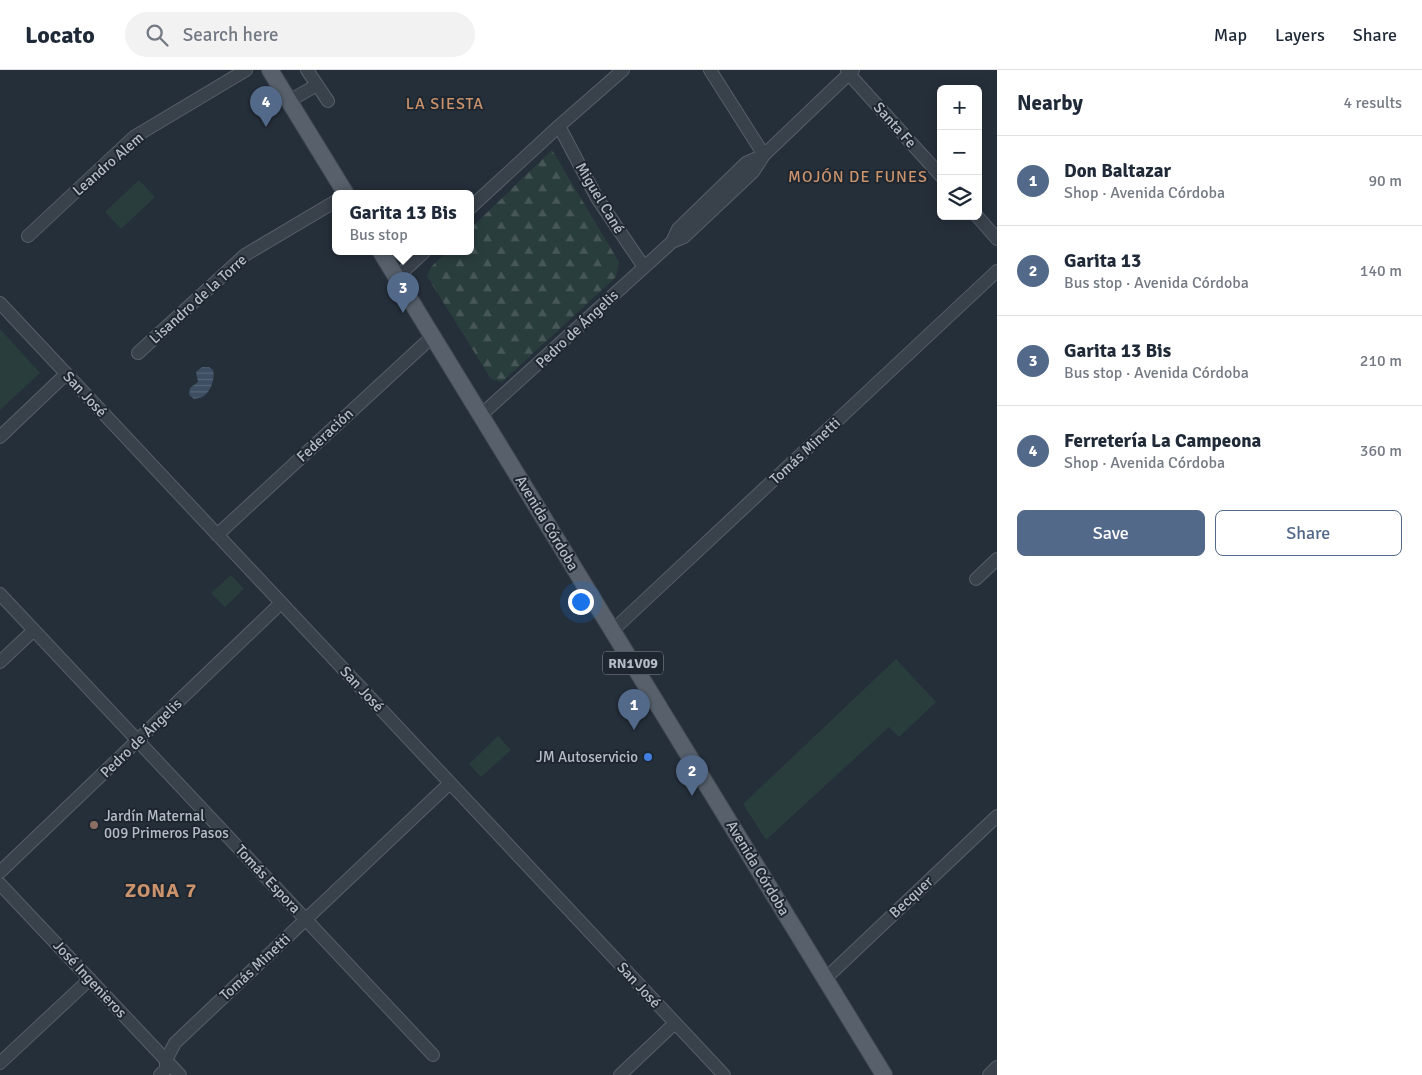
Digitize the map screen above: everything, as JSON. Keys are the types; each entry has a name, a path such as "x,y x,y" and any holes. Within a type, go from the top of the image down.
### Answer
{"main road":[{"path":"270,70 344,190"},
{"name":"Avenida Córdoba","path":"383,255 884,1075"}],"street":[{"name":"Leandro Alem","path":"28,236 134,137 246,70"},
{"path":"307,70 328,101"},
{"path":"474,204 623,70"},
{"path":"710,70 764,155"},
{"name":"Pedro de Ángelis","path":"481,415 672,242 678,229 746,163 764,155 849,71"},
{"name":"Santa Fe","path":"849,71 940,175"},
{"path":"289,101 317,85"},
{"name":"Miguel Cané","path":"559,126 597,198 644,267"},
{"name":"Lisandro de la Torre","path":"138,352 245,255 332,203"},
{"path":"980,220 997,239"},
{"path":"397,277 421,255"},
{"name":"Tomás Minetti","path":"612,630 997,271"},
{"name":"San José","path":"0,304 724,1075"},
{"name":"Federación","path":"217,535 432,336"},
{"path":"0,437 66,374"},
{"path":"976,579 997,559"},
{"name":"Tomás Espora","path":"0,594 433,1056"},
{"name":"Pedro de Ángelis","path":"0,872 281,603"},
{"path":"0,662 34,630"},
{"name":"Tomás Minetti","path":"160,1075 166,1069 166,1060 175,1043 450,783"},
{"name":"Becquer","path":"825,979 997,816"},
{"name":"José Ingenieros","path":"1,887 180,1075"},
{"path":"0,1063 90,979"},
{"path":"620,1075 675,1022"},
{"path":"988,1075 997,1067"}],"green space":[{"path":"552,150 619,262 616,277 502,382 491,379 427,276 431,267 443,255 474,255 474,225"},
{"path":"139,180 155,197 121,229 105,212"},
{"path":"0,329 40,373 0,410"},
{"path":"231,575 244,589 225,607 211,593"},
{"path":"896,659 936,702 899,737 889,727 766,840 743,804"},
{"path":"498,736 511,750 481,777 469,764"}],"water":[{"path":"202,367 209,367 213,370 214,376 210,389 205,395 194,399 189,395 190,388 198,382 196,372"}],"place":[{"name":"Ferretería La Campeona","path":"266,127"},
{"name":"Garita 13 Bis","path":"403,313"},
{"name":"Don Baltazar","path":"634,730"},
{"name":"JM Autoservicio","path":"648,757"},
{"name":"Garita 13","path":"692,796"},
{"name":"Jardín Maternal 009 Primeros Pasos","path":"94,825"}],"district":[{"name":"LA SIESTA","path":"445,104"},
{"name":"MOJÓN DE FUNES","path":"858,177"},
{"name":"ZONA 7","path":"161,890"}]}
